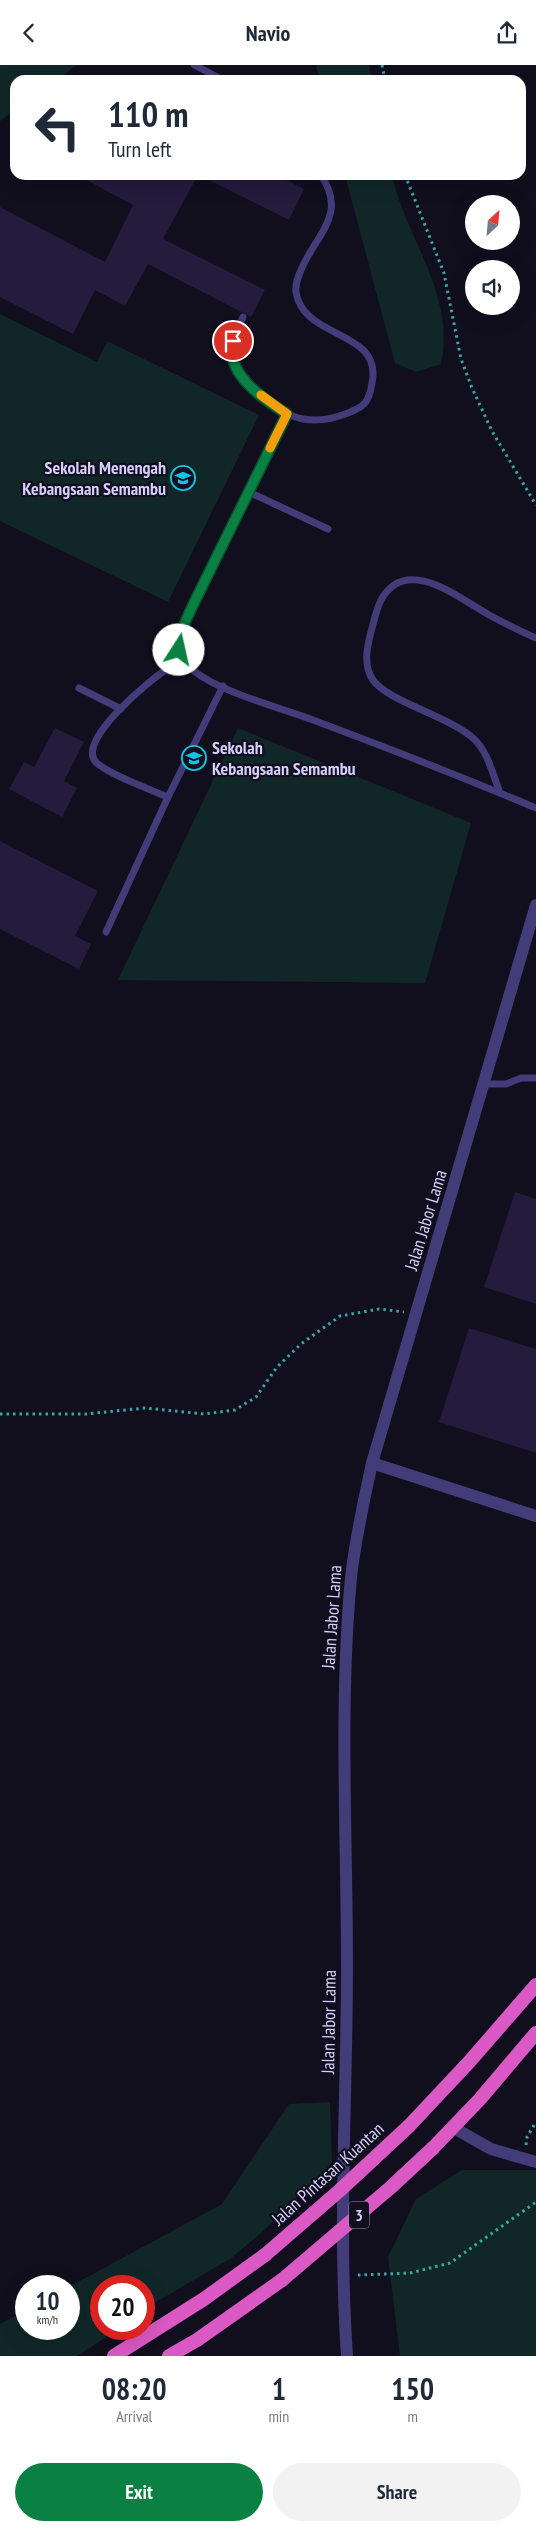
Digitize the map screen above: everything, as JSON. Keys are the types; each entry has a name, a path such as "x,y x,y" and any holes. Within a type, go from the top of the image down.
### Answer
{"highway":[{"name":"Jalan Pintasan Kuantan","path":"114,2356 204,2299 265,2255 340,2191 409,2126 470,2061 536,1985"},
{"name":"3","path":"169,2356 197,2340 282,2280 390,2188 454,2127 536,2033"}],"street":[{"name":"Jalan Jabor Lama","path":"347,2356 344,2275 347,1966 344,1686 351,1577 359,1524 372,1463 485,1084 536,905"},
{"path":"372,1463 536,1516"},
{"path":"454,2127 491,2149 536,2162"}],"lane":[{"path":"194,65 213,75"},
{"path":"243,317 231,349 235,366 259,393 287,414 302,419 321,421 338,417 364,404 370,391 374,373 371,359 366,351 351,341 328,331 313,319 303,308 296,292 297,281 305,261 331,213 333,203 330,189 324,180"},
{"path":"287,414 178,638 179,650 185,661 200,675 223,686 402,753 536,808"},
{"path":"249,492 328,529"},
{"path":"500,793 483,751 475,740 462,729 385,690 373,681 367,666 367,646 378,607 387,590 397,582 410,579 429,582 449,591 488,614 536,638"},
{"path":"168,797 106,769 96,763 92,757 94,745 106,723 152,680 169,668 185,661"},
{"path":"106,932 168,797 223,686"},
{"path":"79,688 121,709"},
{"path":"485,1084 506,1084 522,1079 536,1078"}],"path":[{"path":"408,180 444,273 461,359 472,389 509,462 536,505"},
{"path":"0,1414 86,1414 145,1408 204,1414 235,1410 256,1397 278,1367 301,1345 340,1317 379,1309 417,1314"},
{"path":"529,2150 526,2145 527,2137 536,2122"},
{"path":"344,2275 410,2273 450,2263 536,2201"}],"green space":[{"path":"0,65 77,65 64,75 10,75 10,114 0,121"},
{"path":"316,65 369,65 371,75 319,75"},
{"path":"346,180 393,180 399,199 436,291 442,314 444,339 441,364 416,372 395,363"},
{"path":"0,314 97,362 107,341 259,415 168,602 0,521"},
{"path":"238,728 471,823 425,983 118,980"},
{"path":"330,2102 332,2163 261,2233 230,2259 155,2303 155,2275 91,2275 222,2204 289,2104"},
{"path":"462,2170 536,2170 536,2356 400,2356 388,2257 416,2199"},
{"path":"90,2276 90,2340 102,2340 77,2356 0,2356 0,2324 15,2316 15,2340 80,2340 80,2281"}],"building":[{"path":"86,180 195,180 163,239 265,290 251,317 148,264 125,306 95,290 73,334 0,297 0,207 105,262 133,205"},
{"path":"209,180 286,180 304,189 289,220"},
{"path":"55,728 84,742 64,781 77,788 62,817 9,789 24,762 34,767"},
{"path":"0,841 98,891 75,936 91,944 79,969 0,929"},
{"path":"515,1192 536,1199 536,1304 484,1287"},
{"path":"469,1328 536,1349 536,1453 439,1422"}],"slow traffic":[{"path":"261,395 287,414 270,448"}],"place":[{"name":"Sekolah Menengah Kebangsaan Semambu","path":"183,478"},
{"name":"Sekolah Kebangsaan Semambu","path":"194,758"}],"route":[{"path":"179,650 178,638 193,605 287,414 274,406 241,375 235,366 231,349 233,341"}]}
